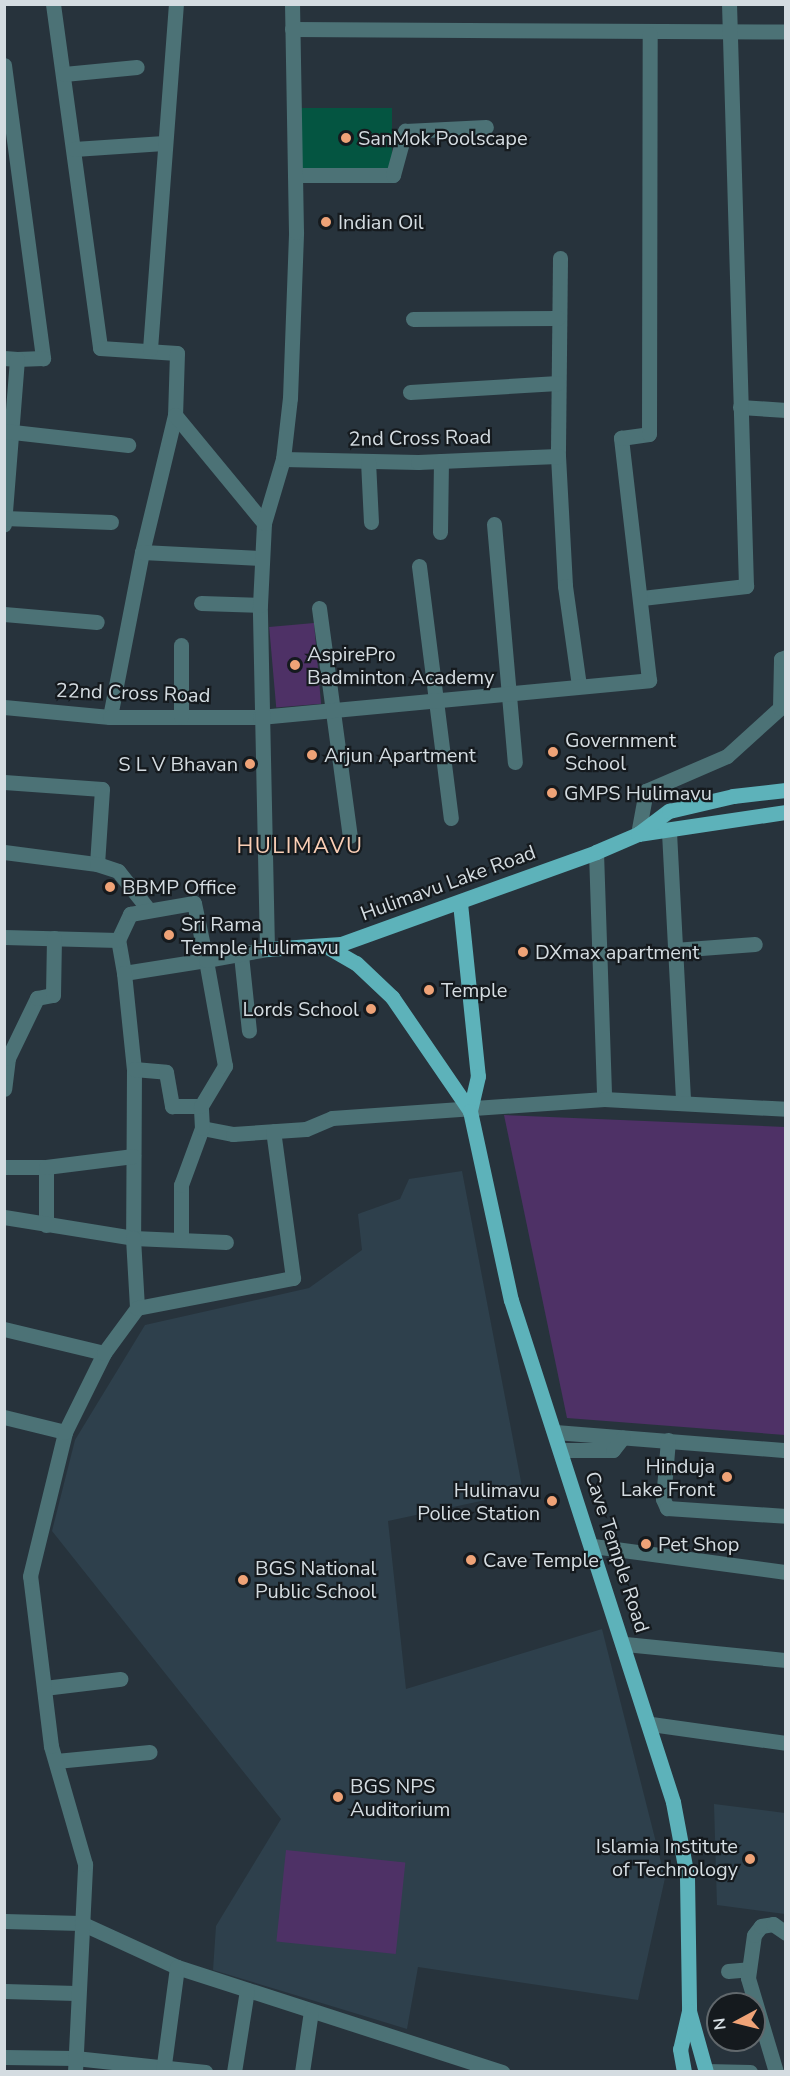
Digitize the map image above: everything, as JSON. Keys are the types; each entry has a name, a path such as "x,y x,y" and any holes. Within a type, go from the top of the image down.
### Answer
{"main road":[{"name":"Hulimavu Lake Road","path":"267,949 326,946 460,903 596,852 638,834 669,811 733,796 786,790"},
{"name":"Hulimavu Lake Road","path":"638,834 669,832 711,820 786,812"},
{"name":"Cave Temple Road","path":"460,903 478,1076 470,1111"},
{"name":"Cave Temple Road","path":"326,946 356,963 392,997 470,1111 511,1300 651,1724 687,1877 689,2011 680,2049 684,2072"},
{"name":"Cave Temple Road","path":"689,2011 706,2071"}],"street":[{"path":"150,349 176,4"},
{"path":"124,973 267,949 260,717 260,605 264,523 283,459 290,398 295,175 292,4"},
{"path":"650,34 649,434 621,438 642,598 746,586 729,4"},
{"path":"57,5 100,348 150,349 177,353 175,415 142,552 110,717"},
{"path":"292,29 650,34 786,32"},
{"path":"4,65 43,357 11,358 4,524"},
{"path":"64,74 137,67"},
{"path":"295,175 393,175 405,131 486,127"},
{"path":"74,149 164,142"},
{"path":"560,258 558,456 565,586 579,685"},
{"path":"413,320 558,318"},
{"path":"410,392 558,384"},
{"path":"740,407 786,410"},
{"path":"175,415 264,523"},
{"path":"8,432 128,446"},
{"name":"2nd Cross Road","path":"283,459 441,461 558,456"},
{"path":"368,461 371,522"},
{"path":"440,532 441,461"},
{"path":"5,518 111,522"},
{"path":"494,524 515,762"},
{"path":"142,552 262,558"},
{"path":"419,566 451,818"},
{"name":"22nd Cross Road","path":"4,707 110,717 260,717 332,714 579,685 649,680 642,598"},
{"path":"201,603 260,605"},
{"path":"319,608 350,836"},
{"path":"4,614 97,622"},
{"path":"181,645 181,717"},
{"path":"638,834 646,791 727,756 780,708 781,659 786,657"},
{"path":"4,782 102,789 97,864"},
{"path":"669,832 683,1102"},
{"path":"4,852 97,864 118,871 148,909"},
{"path":"596,852 604,1100"},
{"path":"75,2065 76,1993 85,1864 56,1761 30,1576 65,1432 105,1353 137,1308 133,1238 134,1069 124,973 118,940 130,914 148,909 194,903 225,1066 201,1106 202,1128 181,1185 181,1240"},
{"path":"4,938 118,940"},
{"path":"4,1089 6,1058 37,998 53,995 54,938"},
{"path":"675,950 755,944"},
{"path":"241,955 249,1031"},
{"path":"134,1069 166,1072 172,1106 201,1106"},
{"path":"202,1128 233,1134 306,1129 332,1118 470,1111 604,1100 683,1102 786,1109"},
{"path":"137,1308 293,1278 296,1273 273,1131"},
{"path":"4,1167 46,1167 133,1156"},
{"path":"46,1167 46,1225"},
{"path":"4,1217 133,1238 226,1242"},
{"path":"4,1329 105,1353"},
{"path":"4,1416 65,1432"},
{"path":"555,1432 786,1450"},
{"path":"561,1449 613,1450 623,1437"},
{"path":"668,1440 663,1499 667,1508 786,1516"},
{"path":"593,1546 786,1572"},
{"path":"625,1644 786,1660"},
{"path":"44,1688 120,1679"},
{"path":"651,1724 786,1743"},
{"path":"56,1761 150,1752"},
{"path":"4,1921 81,1923 177,1967 503,2072"},
{"path":"776,2072 748,1978 754,1935 761,1926 773,1924 786,1933"},
{"path":"163,2069 177,1967"},
{"path":"728,1971 749,1969"},
{"path":"234,2072 247,1990"},
{"path":"4,1991 76,1993"},
{"path":"302,2072 311,2011"},
{"path":"4,2057 75,2065 205,2072"},
{"path":"706,2071 750,2072"}],"shaded area":[{"name":"SanMok Poolscape","path":"301,108 392,108 392,171 301,171"},
{"name":"AspirePro Badminton Academy","path":"314,623 321,704 276,708 269,627"},
{"path":"504,1115 785,1127 785,1435 567,1418"},
{"name":"BGS National Public School","path":"462,1171 523,1492 388,1521 406,1689 602,1629 665,1878 638,2000 418,1967 407,2029 213,1970 216,1926 281,1819 52,1531 75,1440 145,1325 309,1288 362,1250 358,1214 400,1199 409,1179"},
{"name":"Islamia Institute of Technology","path":"714,1804 785,1813 785,1914 717,1905"},
{"path":"286,1850 405,1863 396,1954 276,1941"}],"place":[{"name":"SanMok Poolscape","path":"346,138"},
{"name":"Indian Oil","path":"326,222"},
{"name":"AspirePro Badminton Academy","path":"295,665"},
{"name":"Government School","path":"553,752"},
{"name":"Arjun Apartment","path":"312,755"},
{"name":"S L V Bhavan","path":"250,764"},
{"name":"GMPS Hulimavu","path":"552,793"},
{"name":"BBMP Office","path":"110,887"},
{"name":"Sri Rama Temple Hulimavu","path":"169,935"},
{"name":"DXmax apartment","path":"523,952"},
{"name":"Temple","path":"429,990"},
{"name":"Lords School","path":"371,1009"},
{"name":"Hinduja Lake Front","path":"727,1477"},
{"name":"Hulimavu Police Station","path":"552,1501"},
{"name":"Pet Shop","path":"646,1544"},
{"name":"Cave Temple","path":"471,1560"},
{"name":"BGS National Public School","path":"243,1580"},
{"name":"BGS NPS Auditorium","path":"338,1797"},
{"name":"Islamia Institute of Technology","path":"750,1859"}],"district":[{"name":"HULIMAVU","path":"300,847"}]}
